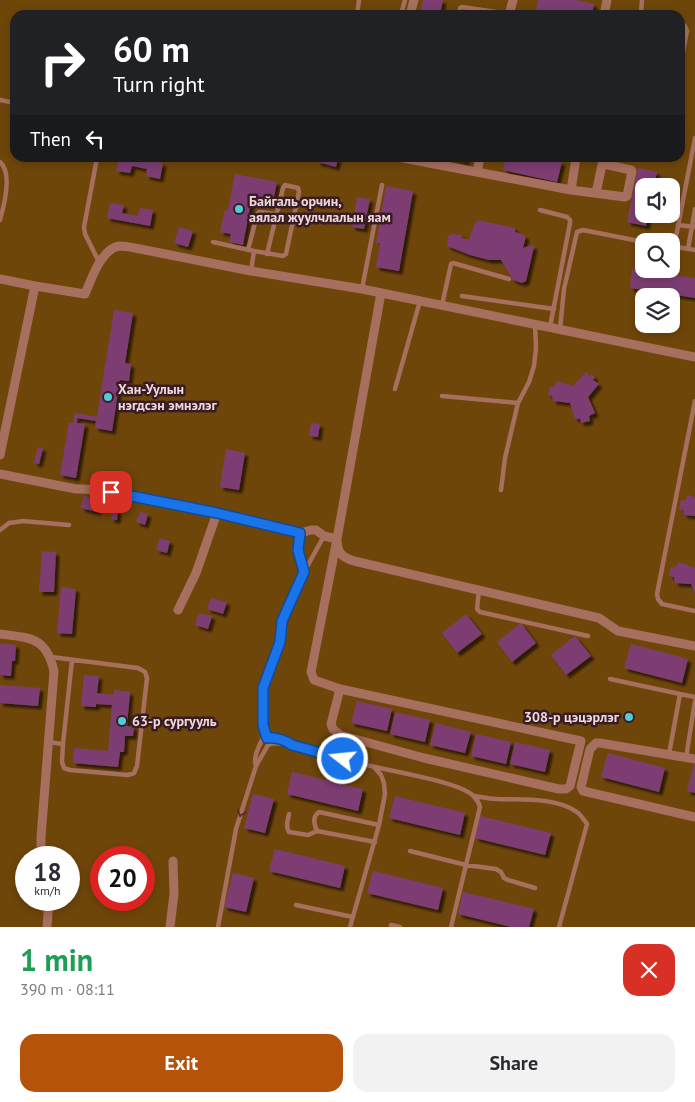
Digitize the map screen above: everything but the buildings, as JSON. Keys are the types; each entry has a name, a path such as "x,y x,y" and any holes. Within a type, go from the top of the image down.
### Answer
{"street":[{"path":"424,162 571,190 596,194 625,198 632,171 602,165 596,194"},
{"path":"477,172 479,162"},
{"path":"571,190 575,162"},
{"path":"0,279 85,294 99,262 106,254 118,246 251,271 362,289 695,358"},
{"path":"0,455 35,286"},
{"path":"340,689 331,724 333,729 340,735 424,758 549,787 566,789 570,786 581,741 340,689 314,680 311,672 381,293"},
{"path":"0,474 76,489 88,488 111,492 217,513 300,533 316,530 324,536 336,539"},
{"path":"178,610 196,573 217,513"},
{"path":"336,539 337,548 346,558 599,618 618,631 695,646"},
{"path":"0,634 38,641 51,657 54,671 41,846"},
{"path":"690,759 600,743 596,744 590,749 581,787 584,790 695,817"},
{"path":"172,926 174,894 173,860"},
{"path":"47,927 48,911"}],"lane":[{"path":"460,10 462,7 477,10"},
{"path":"685,25 687,31 685,42"},
{"path":"676,233 695,138"},
{"path":"0,162 3,164 8,182 0,220"},
{"path":"97,162 84,227 85,234 99,262"},
{"path":"212,242 254,252 267,254 283,256 286,254 298,188 285,185 283,188 267,254"},
{"path":"362,289 382,185"},
{"path":"688,249 694,227 695,209"},
{"path":"540,210 567,217 570,220 550,327"},
{"path":"248,250 259,212 276,214"},
{"path":"678,225 694,227"},
{"path":"560,329 564,289 577,232 583,230 635,240"},
{"path":"680,248 695,250"},
{"path":"251,271 254,252"},
{"path":"442,305 451,264 453,263 509,280"},
{"path":"462,296 554,309"},
{"path":"395,389 420,301"},
{"path":"501,490 505,458 518,403 529,382 534,366 536,348 535,324"},
{"path":"442,396 518,403"},
{"path":"695,401 657,594 662,604 695,611"},
{"path":"0,530 9,523 23,521 69,525"},
{"path":"300,533 298,550 304,572"},
{"path":"267,738 263,725 263,688 280,642 282,621 304,572 324,536"},
{"path":"479,590 477,609 480,612 588,636"},
{"path":"51,657 138,668 144,672 146,678 138,766 134,773 128,775 64,768 62,762 63,744 72,660"},
{"path":"610,680 695,697"},
{"path":"668,755 680,694"},
{"path":"690,759 695,701"},
{"path":"256,766 257,750 262,740 273,737 292,745"},
{"path":"48,742 63,744"},
{"path":"218,927 236,829 256,766 268,745 276,742 433,780 462,789 478,800 480,807 451,927"},
{"path":"350,927 375,842 385,794 381,775 374,767"},
{"path":"474,796 558,804 576,811 587,824 559,927"},
{"path":"317,831 314,818 319,812 379,825"},
{"path":"289,814 286,825 289,832 308,835 317,831 375,842"},
{"path":"410,852 466,865 496,869 508,880 536,888"},
{"path":"296,906 353,917"},
{"path":"391,925 400,927"}],"shaded area":[{"path":"0,0 695,0 695,927 0,927"}],"place":[{"name":"Байгаль орчин, аялал жуулчлалын яам","path":"239,209"},
{"name":"Хан-Уулын нэгдсэн эмнэлэг","path":"108,397"},
{"name":"308-р цэцэрлэг","path":"629,717"},
{"name":"63-р сургууль","path":"122,721"}],"route":[{"path":"111,492 217,513 300,533 298,550 304,572 282,621 280,642 263,688 263,725 267,738 273,737 292,745 343,759"}]}
